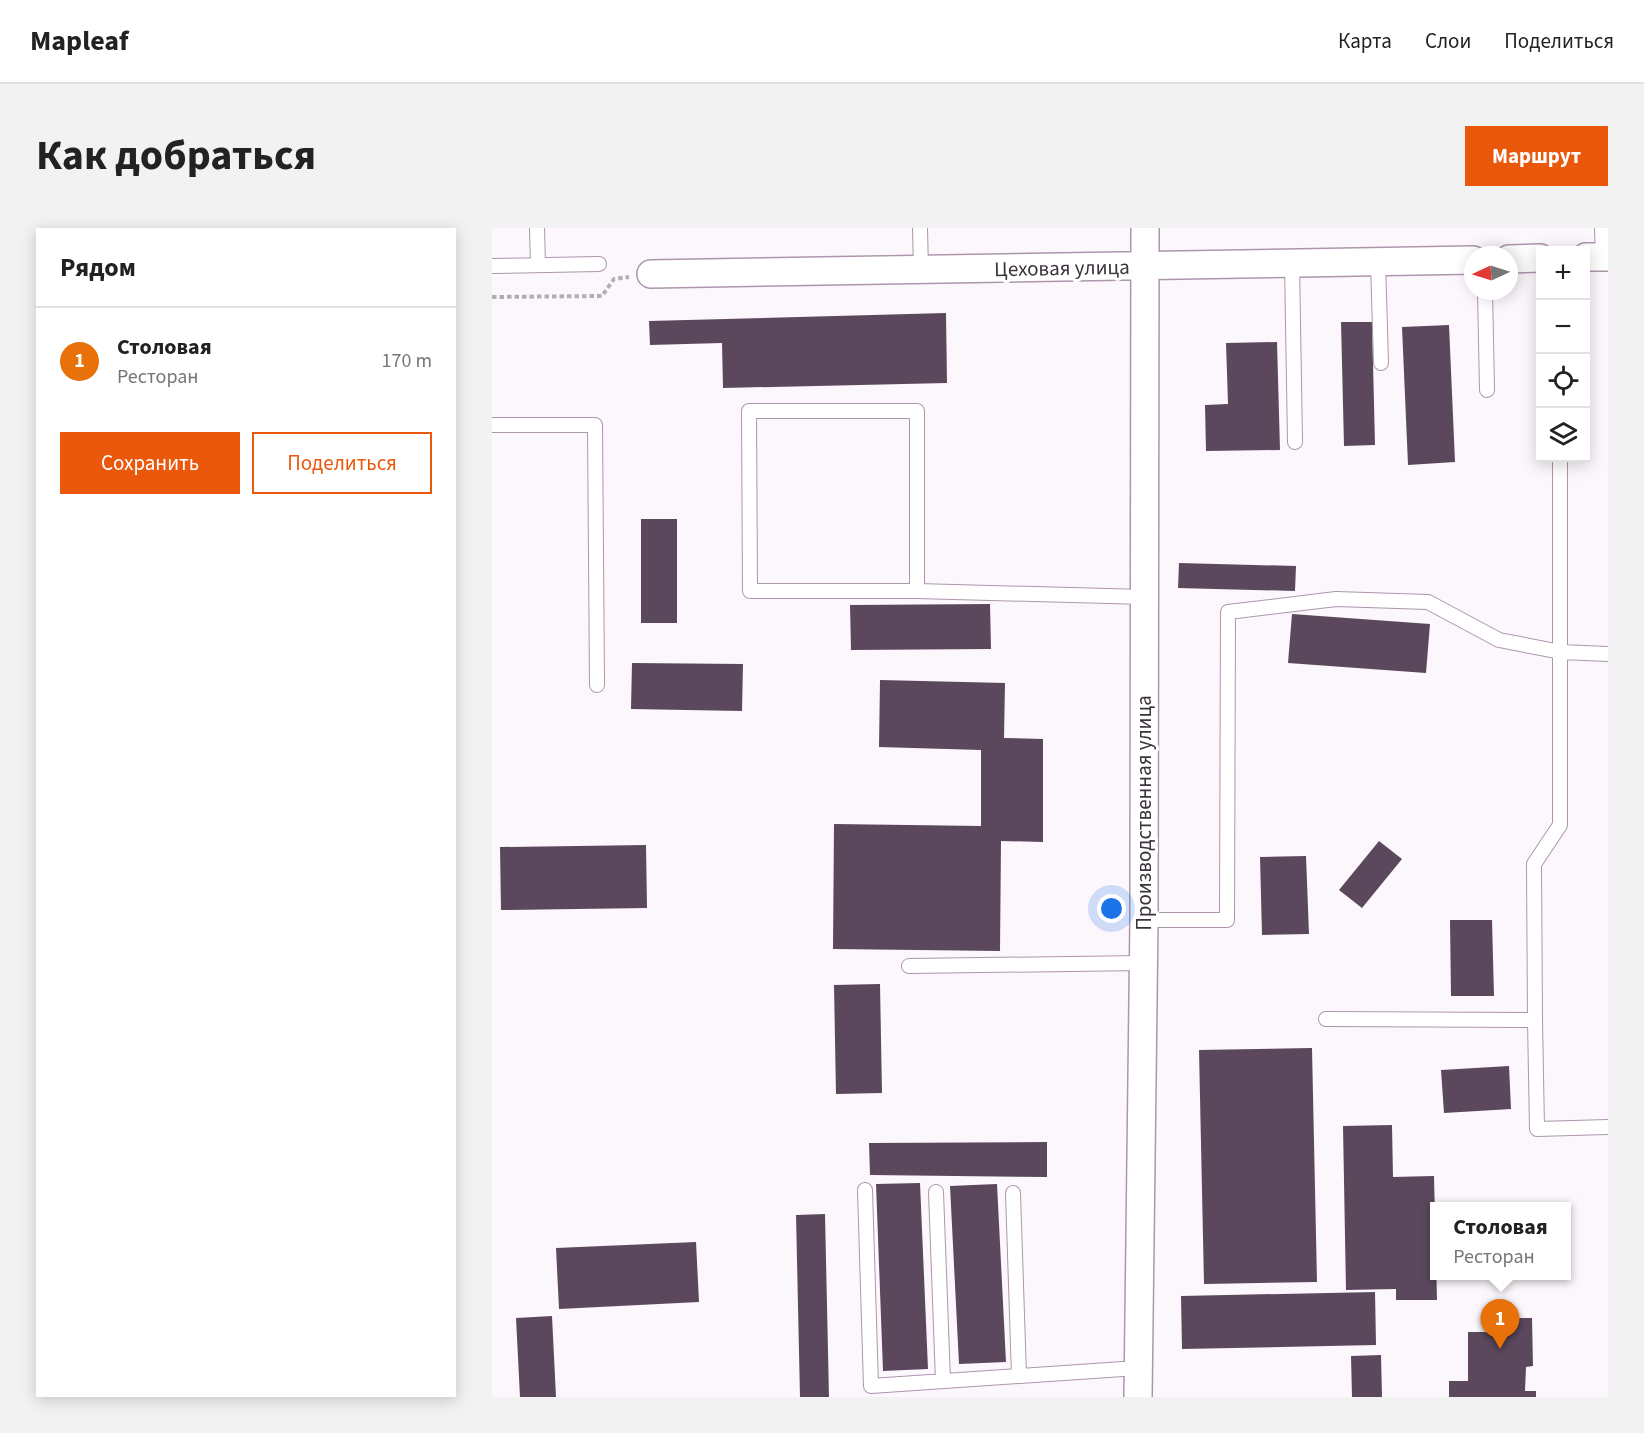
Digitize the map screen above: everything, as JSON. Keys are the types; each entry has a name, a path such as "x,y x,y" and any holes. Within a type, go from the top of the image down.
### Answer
{"street":[{"name":"Производственная улица","path":"1138,1397 1144,920 1145,228"},
{"path":"1518,259 1536,258"},
{"name":"Цеховая улица","path":"651,274 1464,260"}],"lane":[{"path":"537,228 538,265"},
{"path":"920,228 921,270"},
{"path":"1599,257 1602,228"},
{"path":"1378,261 1381,363"},
{"path":"1292,263 1295,442"},
{"path":"492,266 599,264"},
{"path":"1485,300 1487,390"},
{"path":"917,591 917,411 749,411 750,591 917,591 1145,597"},
{"path":"492,424 595,426 597,685"},
{"path":"1560,462 1560,825 1534,864 1537,1129 1608,1127"},
{"path":"1144,920 1227,920 1228,612 1336,599 1428,602 1499,640 1561,652 1608,654"},
{"path":"909,966 1143,963"},
{"path":"1326,1019 1535,1020"},
{"path":"865,1190 871,1386 1138,1368"},
{"path":"936,1192 943,1381"},
{"path":"1013,1193 1019,1376"}],"path":[{"path":"492,297 602,296 614,279 651,274"}],"building":[{"path":"946,313 947,383 723,388 722,343 650,345 649,321"},
{"path":"1341,322 1372,322 1375,445 1344,446"},
{"path":"1449,325 1455,462 1408,465 1402,327"},
{"path":"1277,342 1280,450 1206,451 1205,405 1228,404 1226,343"},
{"path":"641,519 677,519 677,623 641,623"},
{"path":"1179,563 1296,566 1295,591 1178,588"},
{"path":"990,604 991,649 851,650 850,605"},
{"path":"1292,614 1430,624 1426,673 1288,663"},
{"path":"632,663 743,664 742,711 631,709"},
{"path":"880,680 1005,683 1004,738 1043,739 1043,842 1001,841 1000,951 833,949 834,824 981,826 981,750 879,747"},
{"path":"1379,841 1402,859 1362,908 1339,890"},
{"path":"646,845 647,908 501,910 500,847"},
{"path":"1306,856 1309,934 1262,935 1260,857"},
{"path":"1450,920 1492,920 1494,996 1451,996"},
{"path":"880,984 882,1093 836,1094 834,985"},
{"path":"1312,1048 1317,1282 1204,1284 1199,1050"},
{"path":"1509,1066 1511,1109 1444,1113 1441,1070"},
{"path":"1392,1125 1393,1177 1434,1176 1435,1202 1430,1202 1430,1280 1437,1280 1437,1300 1396,1300 1396,1289 1346,1290 1343,1126"},
{"path":"1047,1142 1047,1177 870,1175 869,1143"},
{"path":"920,1183 928,1369 883,1371 876,1184"},
{"path":"997,1184 1006,1362 959,1364 950,1186"},
{"path":"825,1214 829,1397 800,1397 796,1215"},
{"path":"696,1242 699,1302 559,1309 556,1248"},
{"path":"1375,1292 1376,1345 1182,1349 1181,1296"},
{"path":"552,1316 556,1397 520,1397 516,1318"},
{"path":"1494,1318 1532,1318 1533,1366 1526,1367 1525,1391 1536,1391 1536,1397 1449,1397 1449,1381 1468,1381 1468,1332 1494,1332"},
{"path":"1381,1355 1382,1397 1352,1397 1351,1356"}],"place":[{"name":"Столовая","path":"1500,1349"}]}
